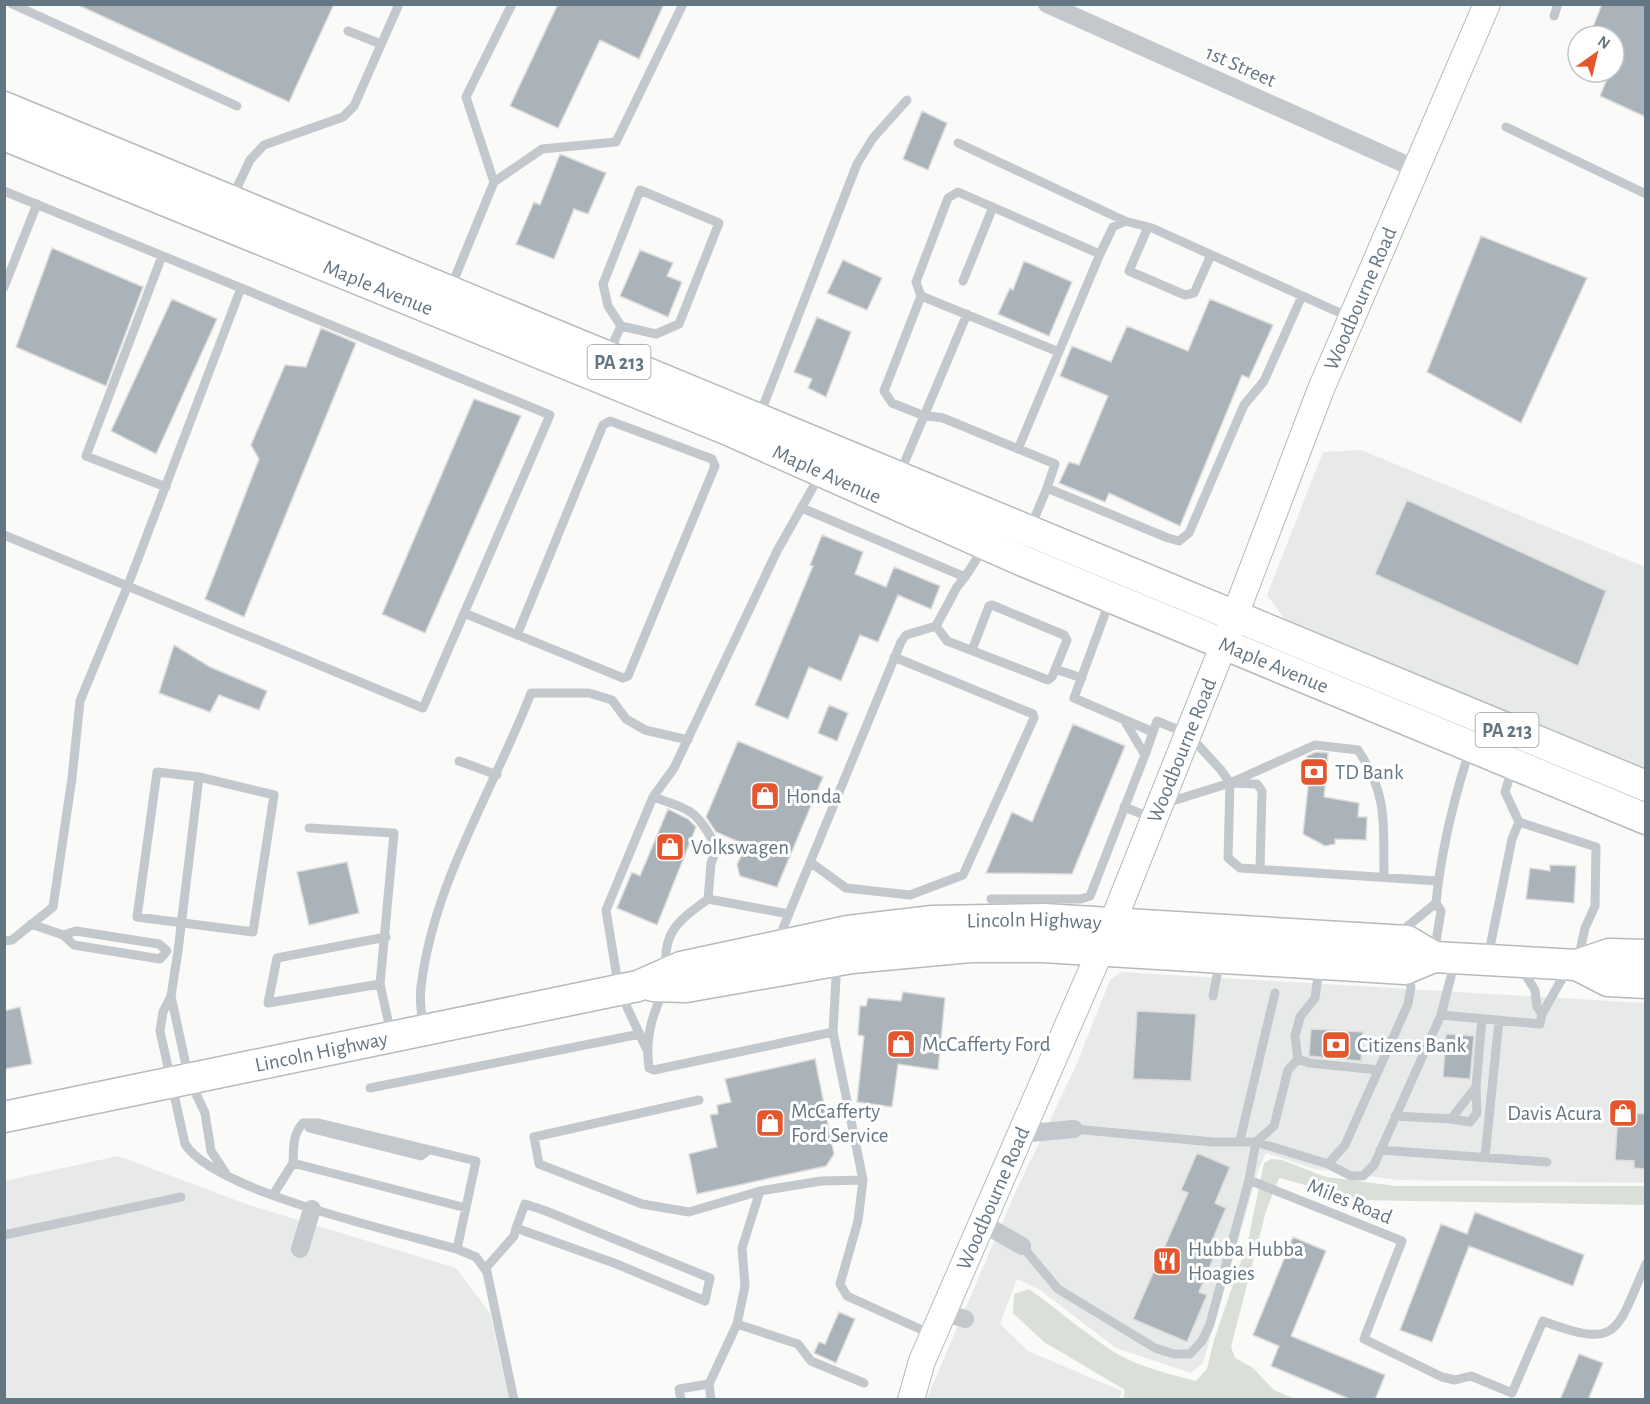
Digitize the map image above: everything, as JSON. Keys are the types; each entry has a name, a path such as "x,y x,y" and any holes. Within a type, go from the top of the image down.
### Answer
{"main road":[{"name":"Woodbourne Road","path":"911,1400 922,1361 933,1335 954,1315 982,1223 1112,924 1224,644 1321,389 1487,4"},
{"name":"Maple Avenue","path":"4,107 1646,786"},
{"name":"Maple Avenue","path":"4,135 631,390 822,471 986,545 1646,819"},
{"path":"1611,804 1646,804"},
{"name":"Lincoln Highway","path":"4,1117 647,984 681,967 848,931 1049,910 1112,924 1407,941 1445,958 1573,965 1608,981 1646,983"},
{"name":"Lincoln Highway","path":"647,984 686,987 892,952 970,946 1320,964 1408,978 1445,958"},
{"name":"Lincoln Highway","path":"1573,965 1609,954 1646,955"},
{"name":"Woodbourne Road","path":"899,1400 922,1361"}],"street":[{"name":"1st Street","path":"1047,4 1416,169"},
{"path":"1020,1134 1074,1129"},
{"path":"300,1249 312,1209"},
{"path":"982,1223 1023,1246"}],"lane":[{"path":"12,4 237,106"},
{"path":"231,200 250,160 264,145 343,117 354,106 399,4"},
{"path":"494,182 466,97 512,4"},
{"path":"449,292 494,182 542,149 616,142 683,4"},
{"path":"1554,16 1558,4"},
{"path":"348,30 381,44"},
{"path":"758,419 857,164 873,138 906,100"},
{"path":"1506,128 1646,194"},
{"path":"958,143 1125,220 1148,227 1351,318"},
{"path":"640,190 719,223 679,324 656,334 621,326 608,306 603,284 640,190"},
{"path":"4,191 550,415 423,708 4,536"},
{"path":"1029,532 1055,464 943,418 922,415 892,404 884,390 921,296 916,282 948,198 958,192 1100,254"},
{"path":"4,287 37,204"},
{"path":"963,281 993,207"},
{"path":"1018,449 1100,254 1113,227 1125,220"},
{"path":"1148,227 1128,271 1185,295 1194,293 1211,255"},
{"path":"162,256 86,456 166,488"},
{"path":"4,941 12,940 53,907 72,778 80,700 166,488 241,288"},
{"path":"921,296 1059,352"},
{"path":"1047,488 1179,541 1189,533 1244,405 1264,381 1302,296"},
{"path":"898,478 922,415 967,314"},
{"path":"607,357 621,326"},
{"path":"464,613 517,635 623,678 627,676 716,466 712,459 609,421 603,425 517,635"},
{"path":"646,1048 651,1020 647,984 606,910 653,797 674,768 777,551 822,471"},
{"path":"802,508 965,577"},
{"path":"784,944 783,928 894,657 906,635 936,626 957,587 986,545"},
{"path":"1111,597 1074,698 1153,732"},
{"path":"936,626 947,641 1048,680 1067,640 1064,635 992,605 989,606 972,650"},
{"path":"810,862 846,888 910,895 963,875 1034,718 1033,714 894,657"},
{"path":"1055,669 1082,678"},
{"path":"424,1030 420,988 446,886 497,775 531,693 588,693 612,700 626,720 645,730 688,740"},
{"path":"1124,720 1144,755"},
{"path":"991,899 1049,910 1089,896 1157,721 1188,734 1230,783 1228,858 1240,868 1438,881"},
{"path":"1124,807 1157,811 1230,783 1315,745 1358,750 1372,772 1383,801 1384,877"},
{"path":"1074,1129 1213,1142 1240,1140 1256,1142 1328,1164 1351,1176 1363,1176 1374,1165 1441,1015 1445,958 1442,911 1436,903 1438,881 1450,811 1471,746"},
{"path":"459,761 497,775"},
{"path":"1441,1015 1540,1024 1542,1014 1573,965 1595,906 1596,847 1519,822 1505,792 1514,764"},
{"path":"157,771 198,777 274,795 253,932 137,917 157,771"},
{"path":"198,777 171,996 185,1144 198,1160 273,1195 312,1209 457,1249 476,1257 485,1269 514,1400"},
{"path":"1230,783 1257,784 1262,791 1260,869"},
{"path":"653,797 688,808 700,817 717,848 711,863 708,899"},
{"path":"1487,960 1512,839 1519,822"},
{"path":"309,828 394,833 380,984 392,1037"},
{"path":"789,914 708,899 686,915 670,934 647,984 640,1034 646,1048 649,1068 654,1070 833,1032"},
{"path":"1390,940 1436,903"},
{"path":"31,924 63,936 74,945 160,959 167,951"},
{"path":"63,936 76,931 159,944 167,951 178,951"},
{"path":"380,984 268,1003 277,958 386,936"},
{"path":"1213,996 1221,958"},
{"path":"833,961 836,979 833,1032 863,1180 858,1221 840,1284 848,1296 933,1335"},
{"path":"1516,961 1535,990 1537,1007 1542,1014"},
{"path":"1023,1246 1058,1289 1155,1348 1174,1354 1190,1354 1202,1341 1210,1324 1249,1180 1256,1142 1274,1126 1288,1070 1298,1059 1295,1036 1300,1017 1315,998 1320,964"},
{"path":"1328,1164 1345,1145 1408,1004 1408,978"},
{"path":"1240,1140 1275,993"},
{"path":"171,996 163,1012 160,1030 180,1081 205,1113 214,1159 229,1175"},
{"path":"1395,1116 1470,1122 1477,1113 1476,1087 1482,1019"},
{"path":"1485,1157 1499,1020"},
{"path":"370,1088 640,1034"},
{"path":"1298,1059 1309,1063 1378,1070"},
{"path":"1451,1119 1476,1087"},
{"path":"699,1100 534,1137 539,1164 642,1204 689,1212 760,1191 821,1181 863,1180"},
{"path":"273,1195 293,1163 294,1140 303,1123 319,1123 476,1161 457,1249"},
{"path":"1380,1150 1546,1162"},
{"path":"293,1163 466,1209"},
{"name":"Miles Road","path":"1249,1180 1402,1241 1365,1340 1442,1377 1455,1380 1471,1376 1512,1393 1543,1321 1571,1332 1601,1336 1612,1331 1620,1321 1646,1264"},
{"path":"711,1400 709,1384 737,1324 745,1286 742,1248 760,1191"},
{"path":"4,1234 181,1197"},
{"path":"485,1269 514,1236 516,1228 525,1204 710,1278 705,1301 614,1263 516,1228"},
{"path":"737,1324 798,1344 811,1361 864,1383"},
{"path":"681,1400 679,1389 709,1384"}],"shaded area":[{"path":"1361,450 1645,567 1645,767 1286,621 1267,595 1323,452"},
{"path":"1121,972 1645,1003 1645,1183 1397,1180 1315,1169 1266,1153 1259,1168 1203,1363 1191,1373 1116,1348 1040,1290 1017,1279 1000,1324 1028,1351 1122,1391 1120,1399 926,1400 1015,1193 1075,1068 1110,980"},
{"path":"118,1156 249,1205 456,1268 490,1313 509,1399 5,1399 4,1181"},
{"path":"1271,1159 1282,1160 1326,1177 1396,1186 1645,1186 1645,1205 1361,1200 1279,1178 1266,1211 1231,1347 1235,1358 1253,1368 1274,1390 1295,1399 1123,1399 1125,1390 1044,1342 1013,1313 1014,1294 1029,1289 1088,1334 1128,1360 1196,1381 1207,1369 1214,1340 1248,1241 1264,1163"}],"building":[{"path":"76,4 334,4 289,102"},
{"path":"558,4 664,4 639,59 600,40 558,128 510,106"},
{"path":"1602,4 1646,4 1646,117 1600,96 1605,84 1626,84 1626,24 1594,24"},
{"path":"922,111 947,123 928,170 903,159"},
{"path":"560,154 606,173 588,214 574,209 554,259 516,244 534,202 540,205"},
{"path":"1481,236 1587,278 1521,423 1427,372"},
{"path":"52,248 143,287 106,386 16,347"},
{"path":"640,250 673,263 667,276 682,282 668,317 620,296"},
{"path":"843,260 882,278 867,310 827,293"},
{"path":"1024,261 1072,282 1049,336 998,314 1010,288 1013,290"},
{"path":"172,299 217,319 156,454 111,431"},
{"path":"1210,299 1273,325 1249,378 1242,375 1180,526 1109,493 1105,502 1059,483 1069,462 1079,465 1108,396 1060,376 1072,346 1111,362 1127,326 1188,351"},
{"path":"817,317 851,332 826,397 808,388 812,379 794,372"},
{"path":"321,328 356,343 244,617 205,599 259,459 251,445 285,365 306,367"},
{"path":"474,399 521,416 425,633 382,614"},
{"path":"1407,500 1606,591 1578,666 1375,574"},
{"path":"822,535 863,552 855,574 886,587 894,567 940,586 931,609 898,595 878,642 860,635 841,681 809,667 788,719 755,705 813,566 810,565"},
{"path":"174,645 210,667 267,691 259,710 219,695 210,712 159,693"},
{"path":"829,705 848,713 837,741 818,733"},
{"path":"1073,724 1125,746 1072,874 986,873 1012,812 1032,822"},
{"name":"Honda","path":"738,741 823,777 777,887 740,876 737,865 746,845 716,832 706,817"},
{"path":"1316,752 1328,753 1324,797 1359,803 1358,817 1367,817 1366,840 1335,839 1335,844 1325,846 1303,834 1308,788 1307,756"},
{"name":"Volkswagen","path":"668,809 688,819 696,827 657,925 617,908 632,872 640,876"},
{"path":"347,862 359,913 309,925 297,872"},
{"path":"1550,865 1576,866 1574,903 1526,899 1530,868 1550,871"},
{"name":"McCafferty Ford","path":"903,992 945,998 938,1070 898,1064 892,1107 857,1102 864,1036 858,1035 860,1006 866,1006 868,998 901,1001"},
{"path":"20,1007 32,1064 4,1069 4,1011"},
{"path":"1137,1011 1196,1014 1191,1081 1133,1079"},
{"name":"Citizens Bank","path":"1311,1029 1363,1032 1361,1061 1309,1056"},
{"path":"1446,1034 1474,1036 1470,1079 1443,1077"},
{"name":"McCafferty Ford Service","path":"815,1059 834,1154 826,1166 697,1194 689,1154 717,1147 710,1115 718,1114 717,1105 731,1102 725,1079"},
{"name":"Davis Acura","path":"1618,1112 1646,1114 1646,1169 1634,1168 1634,1161 1615,1160"},
{"path":"1197,1153 1230,1167 1215,1203 1226,1208 1209,1248 1216,1252 1199,1292 1207,1295 1187,1342 1133,1319 1188,1193 1181,1190"},
{"path":"1475,1212 1584,1255 1573,1286 1469,1246 1432,1342 1400,1330 1441,1224 1467,1234"},
{"path":"1293,1237 1326,1251 1291,1336 1385,1375 1375,1400 1352,1400 1271,1366 1279,1346 1253,1335"},
{"path":"839,1312 855,1319 836,1363 814,1353 819,1342 825,1344"},
{"path":"1579,1354 1603,1363 1588,1400 1560,1400"}],"place":[{"name":"TD Bank","path":"1314,772"},
{"name":"Honda","path":"765,796"},
{"name":"Volkswagen","path":"670,847"},
{"name":"McCafferty Ford","path":"901,1044"},
{"name":"Citizens Bank","path":"1336,1045"},
{"name":"Davis Acura","path":"1623,1113"},
{"name":"McCafferty Ford Service","path":"770,1123"},
{"name":"Hubba Hubba Hoagies","path":"1167,1261"}]}
